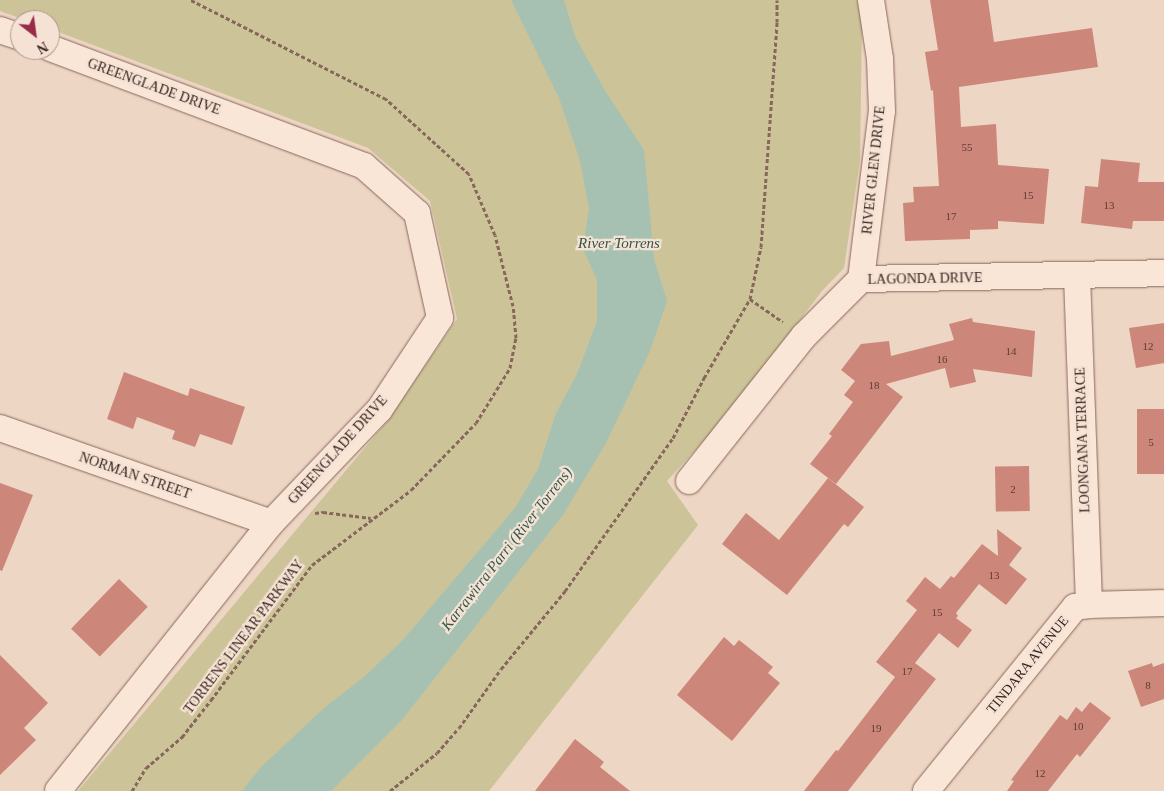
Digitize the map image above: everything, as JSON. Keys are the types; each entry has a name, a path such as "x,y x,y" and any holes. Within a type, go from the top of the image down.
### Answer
{"street":[{"name":"RIVER GLEN DRIVE","path":"861,279 882,111 880,59 871,0"},
{"name":"GREENGLADE DRIVE","path":"58,791 271,523 379,410 440,318 417,213 364,166 60,52"},
{"name":"LAGONDA DRIVE","path":"690,480 804,336 861,279 1077,276 1164,272"},
{"name":"LOONGANA TERRACE","path":"1077,276 1089,605"},
{"name":"NORMAN STREET","path":"0,428 271,523"},
{"name":"TINDARA AVENUE","path":"926,791 1075,607 1164,603"}],"path":[{"name":"TORRENS LINEAR PARKWAY","path":"132,791 146,768 182,736 211,700 312,565 410,490 476,423 510,368 516,338 513,306 494,235 469,174 386,100 191,0"},
{"path":"390,791 437,752 459,728 501,669 565,591 673,438 704,378 750,299 761,247 777,32 777,0"},
{"path":"750,299 804,336"},
{"path":"271,523 323,512 371,518"}],"shaded area":[{"path":"0,0 857,0 862,25 860,161 844,268 822,291 730,412 667,481 698,525 489,791 78,791 388,420 457,319 430,201 368,148 60,33 60,10 10,10 10,15 0,11"}],"water":[{"name":"River Torrens","path":"511,0 564,0 575,36 604,89 644,150 654,259 667,301 650,351 606,443 563,515 401,721 331,791 242,791 261,767 323,709 366,675 402,641 515,508 538,469 556,413 577,374 597,321 597,280 583,249 589,208 580,161 559,98"}],"building":[{"path":"930,0 988,0 994,42 1092,28 1098,67 959,87 961,127 996,124 998,165 1049,169 1044,224 998,221 998,229 970,230 970,239 905,241 903,203 914,202 913,187 939,186 933,90 931,91 925,52 938,50"},
{"path":"1101,159 1140,163 1138,182 1164,182 1164,221 1133,221 1132,229 1081,223 1085,186 1098,187"},
{"path":"972,318 973,322 1035,331 1032,377 973,369 976,382 950,388 945,368 886,384 903,397 836,484 810,464 832,436 829,434 853,402 844,395 855,381 841,370 861,344 889,341 891,356 954,340 949,324"},
{"path":"1164,323 1164,363 1136,368 1129,328"},
{"path":"124,372 188,396 190,388 245,407 232,445 200,434 195,447 172,439 175,431 137,417 133,429 107,419"},
{"path":"1137,409 1164,409 1164,474 1137,474"},
{"path":"1029,466 1030,511 996,512 995,467"},
{"path":"828,478 864,507 848,527 844,524 787,595 722,544 746,513 779,540"},
{"path":"0,483 33,495 2,571 0,570"},
{"path":"997,529 1022,548 1009,565 1027,579 1006,605 979,584 956,613 958,616 956,618 972,630 958,648 939,633 915,663 936,679 848,791 804,791 836,750 838,751 895,677 876,662 917,610 906,601 925,577 940,589 951,576 954,578 982,544 998,556"},
{"path":"119,579 148,607 100,656 71,629"},
{"path":"724,637 734,646 739,640 773,667 768,673 780,683 732,741 677,695"},
{"path":"0,655 48,703 24,728 36,740 0,775"},
{"path":"1152,663 1153,667 1164,663 1164,699 1141,707 1128,671"},
{"path":"1090,702 1111,718 1080,757 1077,754 1048,791 1007,791 1014,781 1011,780 1060,715 1067,720 1076,707 1082,712"},
{"path":"575,739 604,762 600,767 630,791 535,791"}],"water label":[{"name":"Karrawirra Parri (River Torrens)","path":"507,549"}]}
